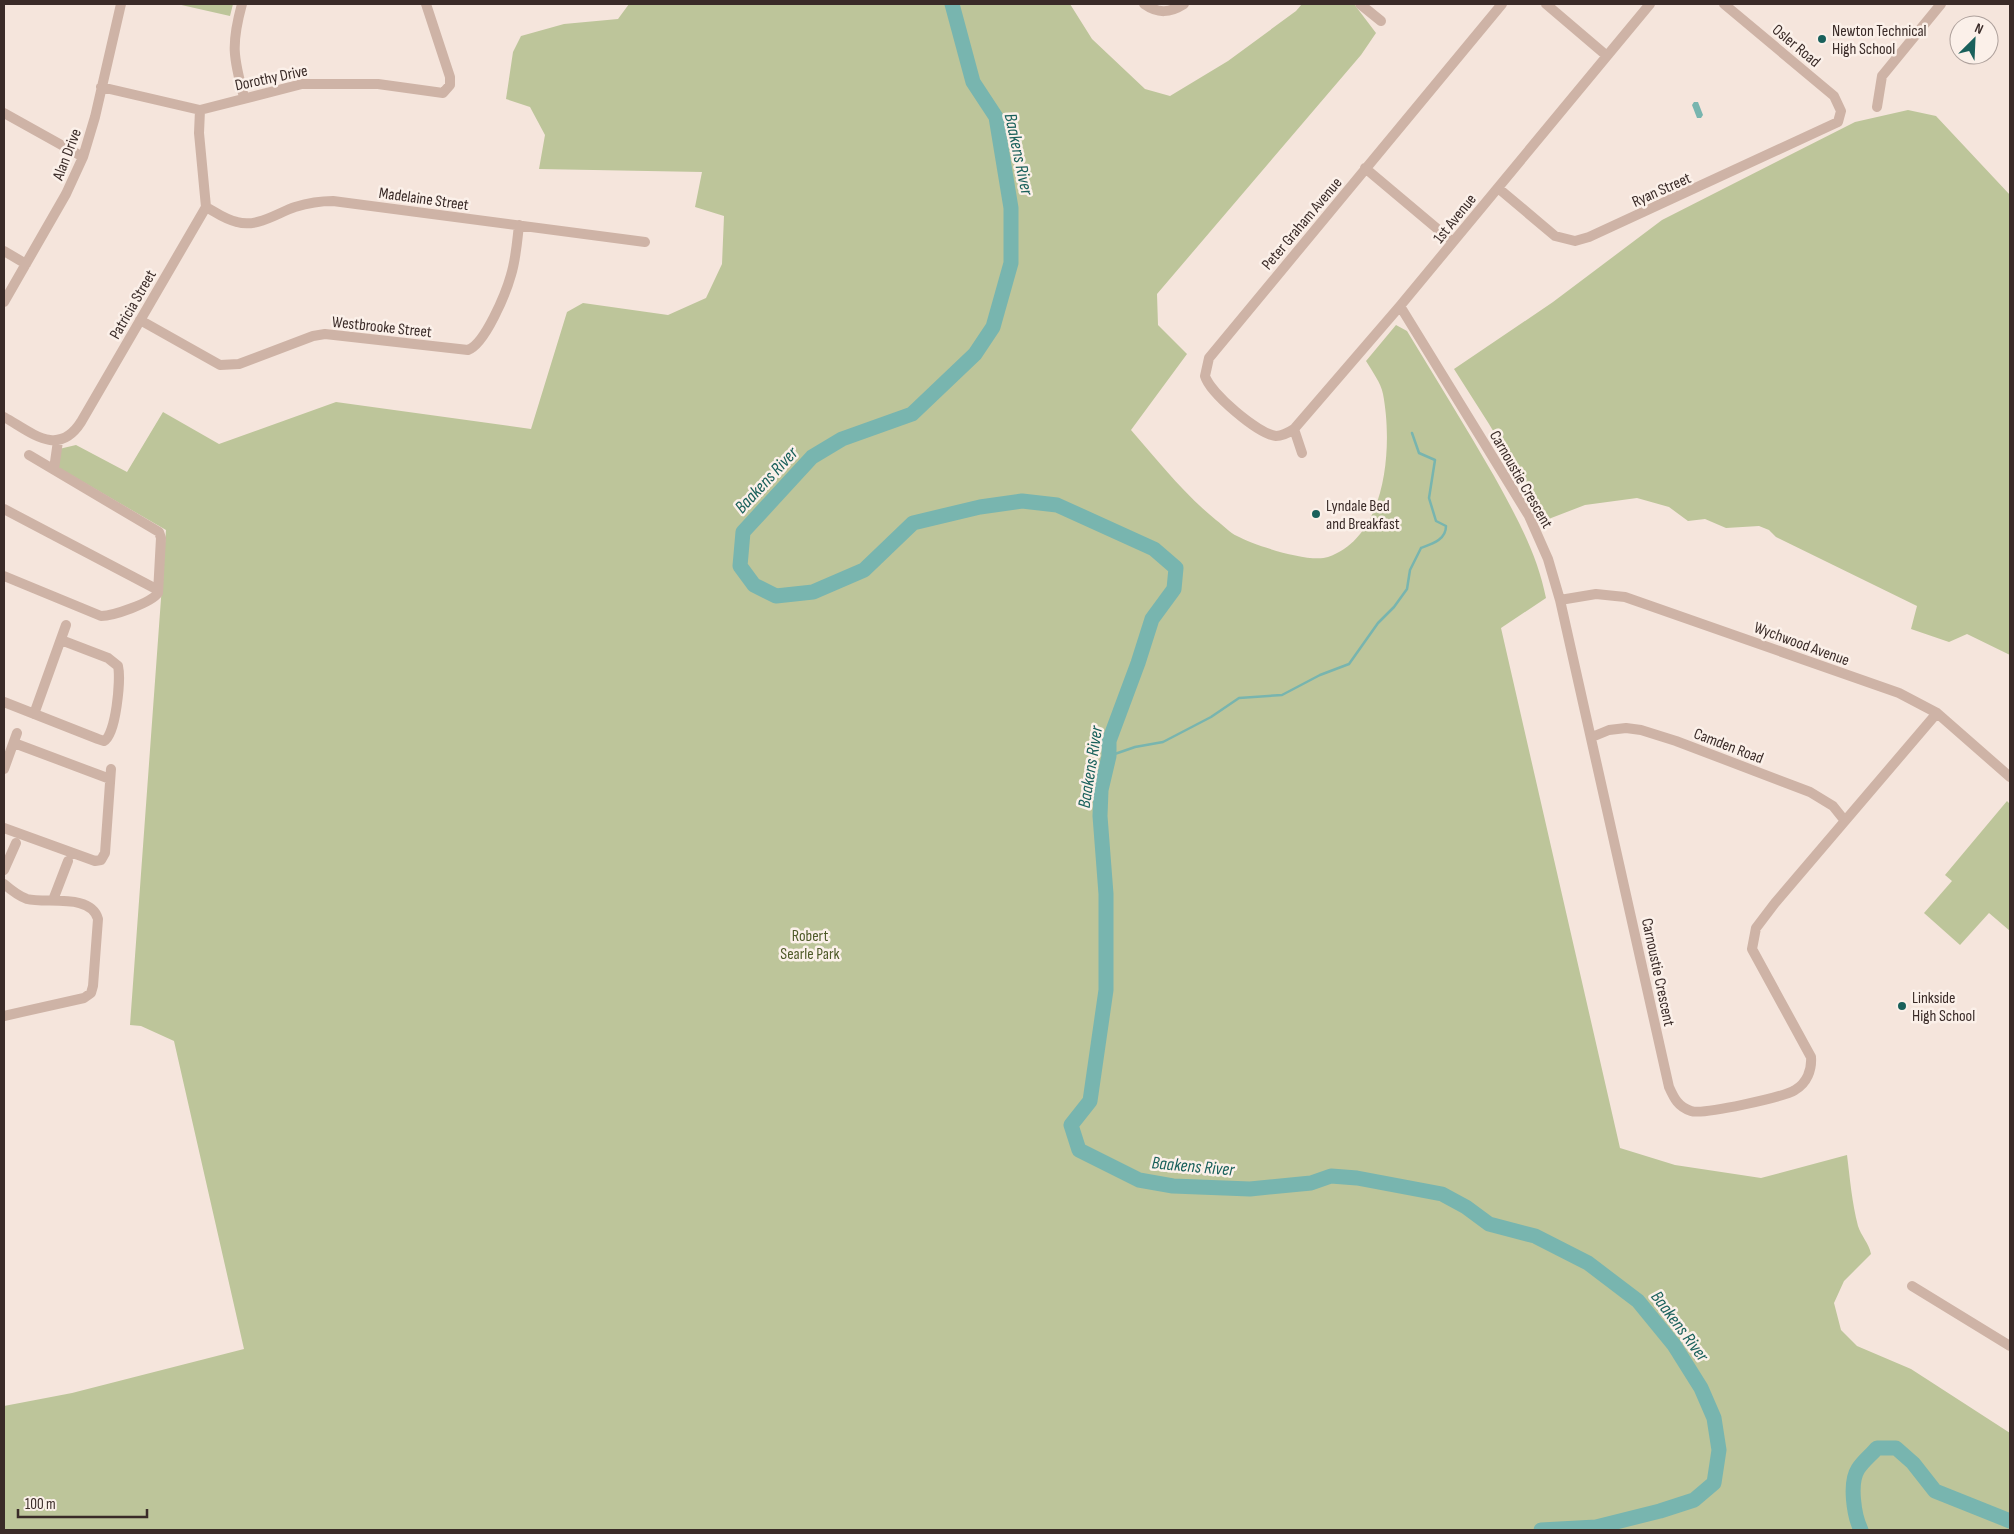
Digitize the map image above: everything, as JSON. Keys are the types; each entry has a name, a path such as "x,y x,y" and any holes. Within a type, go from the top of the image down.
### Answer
{"street":[{"name":"Alan Drive","path":"4,302 66,194 83,157 102,87 121,4"},
{"path":"242,4 234,33 233,54 244,97"},
{"name":"Dorothy Drive","path":"102,87 200,110 244,97 318,82 378,84 440,92 448,89 450,76 426,4"},
{"path":"1145,5 1154,10 1168,12 1184,4"},
{"path":"1360,4 1381,21"},
{"name":"Peter Graham Avenue","path":"1294,429 1280,436 1261,430 1213,392 1205,376 1206,366 1212,353 1502,4"},
{"path":"1546,4 1607,56"},
{"name":"1st Avenue","path":"1294,429 1400,306 1650,4"},
{"name":"Osler Road","path":"1724,4 1834,96 1840,107 1841,115"},
{"path":"1877,107 1882,76 1941,4"},
{"path":"200,110 199,134 206,206"},
{"path":"4,113 83,157"},
{"name":"Ryan Street","path":"1498,188 1552,234 1575,241 1598,233 1834,126 1841,115"},
{"path":"1365,168 1453,242"},
{"name":"Madelaine Street","path":"206,206 227,219 245,224 261,221 294,208 316,202 334,201 645,242"},
{"name":"Patricia Street","path":"58,440 67,437 76,429 206,206"},
{"name":"Westbrooke Street","path":"140,320 220,365 239,364 325,334 468,350 475,347 482,338 511,277 519,225"},
{"path":"4,251 26,264"},
{"name":"Carnoustie Crescent","path":"1400,306 1529,516 1548,560 1560,600 1592,737 1669,1087 1678,1104 1690,1111 1710,1111 1790,1092 1801,1086 1812,1062 1807,1047 1754,954 1752,939 1759,923 1937,713"},
{"path":"4,417 40,438 58,440 54,470"},
{"path":"1294,429 1302,454"},
{"path":"4,576 101,616 112,615 153,598 158,590 160,532 29,455"},
{"path":"4,509 158,590"},
{"name":"Wychwood Avenue","path":"1560,600 1596,594 1626,596 1899,693 1937,713 2010,777"},
{"path":"34,714 66,625"},
{"path":"4,702 101,740 107,739 112,733 118,666 108,658 61,640"},
{"name":"Camden Road","path":"1592,737 1609,730 1626,728 1659,735 1810,792 1833,806 1844,821"},
{"path":"4,769 16,738 111,774 105,853 101,860 95,861 4,828"},
{"path":"4,870 16,843"},
{"path":"53,900 68,860"},
{"path":"4,884 25,898 39,901 66,900 88,907 97,916 93,989 89,995 84,998 5,1011"},
{"path":"1912,1286 2010,1344"}],"green space":[{"path":"177,4 233,4 230,16"},
{"name":"Robert Searle Park","path":"629,4 1070,4 1092,39 1145,89 1170,96 1228,61 1296,11 1302,4 1354,4 1376,33 1361,55 1157,294 1158,325 1187,354 1131,430 1193,499 1234,535 1296,556 1308,558 1328,557 1348,546 1363,530 1374,510 1386,463 1386,415 1383,394 1376,377 1366,361 1396,325 1407,331 1494,476 1525,535 1542,581 1546,598 1501,628 1620,1148 1675,1165 1761,1178 1847,1155 1858,1226 1869,1246 1871,1254 1844,1281 1834,1303 1841,1330 1857,1346 1911,1369 2010,1433 2010,1530 4,1530 4,1406 72,1393 244,1349 174,1041 141,1026 130,1025 166,530 59,468 59,449 76,445 127,472 163,412 219,444 336,402 531,429 567,312 583,303 668,315 706,298 722,264 724,216 695,207 702,172 539,169 545,135 530,107 506,99 513,52 521,36 564,24 618,19"},
{"path":"1908,110 1936,116 2010,195 2010,655 1967,634 1949,642 1911,629 1917,606 1776,537 1769,530 1759,526 1726,528 1705,519 1688,521 1669,507 1637,498 1585,505 1546,520 1454,369 1553,302 1662,220 1855,122"},
{"path":"2007,801 2010,804 2010,931 1989,913 1960,945 1924,913 1952,881 1945,875"}],"water":[{"path":"1694,102 1698,102 1703,115 1701,118 1697,118 1692,105"}],"waterway":[{"name":"Baakens River","path":"952,4 973,82 996,117 1011,208 1011,263 993,327 975,354 912,414 842,439 812,457 743,532 740,566 754,585 776,596 813,592 864,570 913,523 980,507 1022,501 1057,505 1154,549 1176,568 1174,589 1152,619 1109,741 1109,756 1101,790 1100,816 1106,894 1106,990 1090,1101 1071,1125 1079,1150 1139,1180 1173,1186 1250,1189 1311,1183 1331,1176 1357,1178 1442,1194 1466,1207 1489,1224 1535,1236 1588,1263 1638,1301 1674,1345 1701,1388 1714,1418 1719,1450 1714,1483 1694,1500 1660,1511 1596,1527 1541,1530"},
{"path":"1109,756 1135,747 1163,742 1211,717 1239,698 1282,695 1320,675 1349,664 1378,623 1394,607 1407,589 1410,570 1421,548 1438,541 1444,535 1446,526 1436,521 1429,498 1435,460 1419,453 1412,433"},
{"name":"Baakens River","path":"1861,1530 1856,1517 1853,1491 1855,1475 1862,1463 1877,1448 1896,1448 1913,1463 1935,1491 2010,1521"}],"place":[{"name":"Newton Technical High School","path":"1822,39"},
{"name":"Lyndale Bed and Breakfast","path":"1316,514"},
{"name":"Linkside High School","path":"1902,1006"}]}
